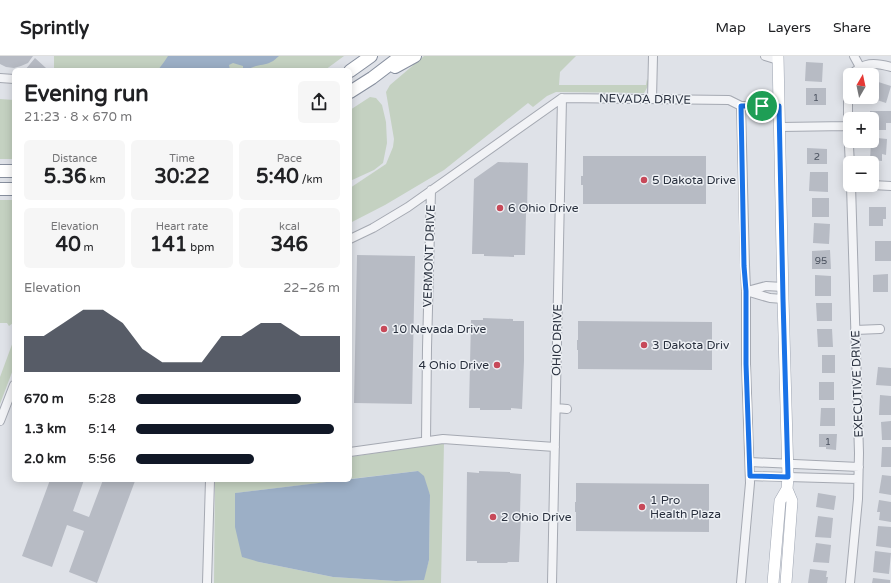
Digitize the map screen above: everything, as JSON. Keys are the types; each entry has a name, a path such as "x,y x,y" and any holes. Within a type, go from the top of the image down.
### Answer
{"highway":[{"path":"352,69 371,56"},
{"path":"352,91 401,56"},
{"path":"372,78 415,56"},
{"path":"0,171 12,171"},
{"path":"0,189 12,189"}],"main road":[{"path":"778,58 788,464 787,490 792,502 786,583"},
{"path":"773,583 780,501 787,490"}],"street":[{"path":"652,99 653,56"},
{"path":"765,56 778,58"},
{"path":"854,56 860,67 871,64 891,67"},
{"path":"0,78 12,79"},
{"path":"352,238 373,228 408,207 562,98"},
{"name":"NEVADA DRIVE","path":"562,98 728,100 741,106"},
{"name":"OHIO DRIVE","path":"552,583 562,98"},
{"path":"741,583 750,483 750,462 746,364 746,291 741,106 779,106"},
{"path":"780,127 843,126"},
{"path":"879,185 891,186"},
{"name":"VERMONT DRIVE","path":"426,441 431,190"},
{"name":"EXECUTIVE DRIVE","path":"850,583 858,499 859,466 851,192"},
{"path":"746,291 766,286 783,287"},
{"path":"746,291 770,298 783,299"},
{"path":"855,330 880,329"},
{"path":"0,421 12,389"},
{"path":"556,408 567,408"},
{"path":"352,452 443,439 555,447"},
{"path":"750,462 859,466"},
{"path":"750,476 858,479"},
{"path":"206,583 210,482"}],"green space":[{"path":"54,56 344,56 328,68 54,68"},
{"path":"424,56 576,56 560,72 559,85 646,85 647,79 648,81 647,88 644,93 556,92 547,96 533,107 528,103 444,170 385,205 352,222 352,187 386,164 393,147 394,139 386,92 390,85"},
{"path":"370,97 376,98 382,105 386,122 387,143 383,163 374,170 352,180 352,109"},
{"path":"0,99 12,100 12,159 0,159"},
{"path":"0,200 12,200 12,324 9,326 7,323 0,323"},
{"path":"12,344 12,372 0,404 0,377"},
{"path":"444,443 441,583 214,583 215,482 328,482 236,493 259,562 333,577 396,581 423,580 429,560 430,495 418,471 352,479 352,457"}],"water":[{"path":"168,56 279,56 272,62 252,68 243,68 243,66 233,63 229,65 230,68 159,68"},
{"path":"418,471 424,476 430,495 429,560 424,580 396,581 333,577 259,562 242,557 235,527 235,493 326,482 352,482 352,479"}],"building":[{"path":"0,56 33,56 28,63 14,68 6,67 0,64"},
{"path":"35,58 46,68 27,68"},
{"path":"806,62 823,63 822,82 805,81"},
{"path":"879,82 891,86 886,103 879,101"},
{"path":"806,88 826,88 826,105 806,105"},
{"path":"891,111 891,123 886,123 886,130 879,130 879,112 870,112"},
{"path":"879,138 887,139 886,155 882,154 882,161 879,161 879,156 870,156 871,148 879,148"},
{"path":"807,148 827,149 827,164 807,164"},
{"name":"5 Dakota Drive","path":"583,156 706,156 706,204 583,204 583,185 581,185 581,176 583,176"},
{"name":"6 Ohio Drive","path":"498,162 528,163 525,255 514,255 514,257 472,254 474,179"},
{"path":"810,172 828,172 828,192 809,191"},
{"path":"812,198 829,198 829,217 812,217"},
{"path":"869,207 886,207 886,219 883,219 883,226 869,226"},
{"path":"814,223 830,224 829,244 813,243"},
{"path":"875,241 891,241 891,261 875,261"},
{"path":"830,250 831,269 812,269 812,251"},
{"name":"10 Nevada Drive","path":"357,255 415,256 412,404 354,403"},
{"path":"888,274 888,292 873,292 873,275"},
{"path":"815,275 831,276 831,296 815,296"},
{"path":"816,303 832,303 832,321 817,321"},
{"name":"4 Ohio Drive","path":"483,318 524,321 522,409 511,408 511,410 480,410 480,408 469,408 471,320 483,320"},
{"name":"3 Dakota Driv","path":"578,321 712,322 712,370 578,369"},
{"path":"817,329 832,329 833,347 818,347"},
{"path":"822,355 835,355 835,373 822,373"},
{"path":"878,367 891,368 891,386 876,385"},
{"path":"819,382 834,382 834,400 819,400"},
{"path":"880,395 891,396 891,415 879,415"},
{"path":"821,408 835,408 835,426 820,426"},
{"path":"891,421 891,440 882,440 881,422"},
{"path":"819,434 837,434 836,450 826,449 826,447 819,447"},
{"path":"882,447 891,447 891,467 881,467"},
{"name":"2 Ohio Drive","path":"479,471 510,472 521,474 519,562 477,563 477,561 466,561 467,472 479,473"},
{"path":"882,475 891,476 891,495 879,493"},
{"path":"49,482 83,482 73,511 89,517 102,482 135,482 97,583 69,572 84,531 67,525 52,567 22,556"},
{"name":"1 Pro Health Plaza","path":"576,483 709,484 709,532 576,531"},
{"path":"818,493 836,496 834,510 816,507"},
{"path":"879,500 891,502 891,522 879,520 880,512 877,512"},
{"path":"818,516 833,518 831,538 815,537"},
{"path":"878,526 891,527 891,548 876,546"},
{"path":"816,543 831,545 829,563 813,562"},
{"path":"875,551 891,553 889,574 873,572"},
{"path":"810,569 827,571 827,583 808,583"},
{"path":"873,578 890,580 890,583 872,583"}],"place":[{"name":"5 Dakota Drive","path":"644,180"},
{"name":"6 Ohio Drive","path":"500,208"},
{"name":"10 Nevada Drive","path":"384,329"},
{"name":"3 Dakota Driv","path":"644,345"},
{"name":"4 Ohio Drive","path":"497,365"},
{"name":"1 Pro Health Plaza","path":"642,507"},
{"name":"2 Ohio Drive","path":"493,517"}],"route":[{"path":"741,106 762,106 779,106 788,477 750,476 746,364 746,291 744,266 741,106"}]}
